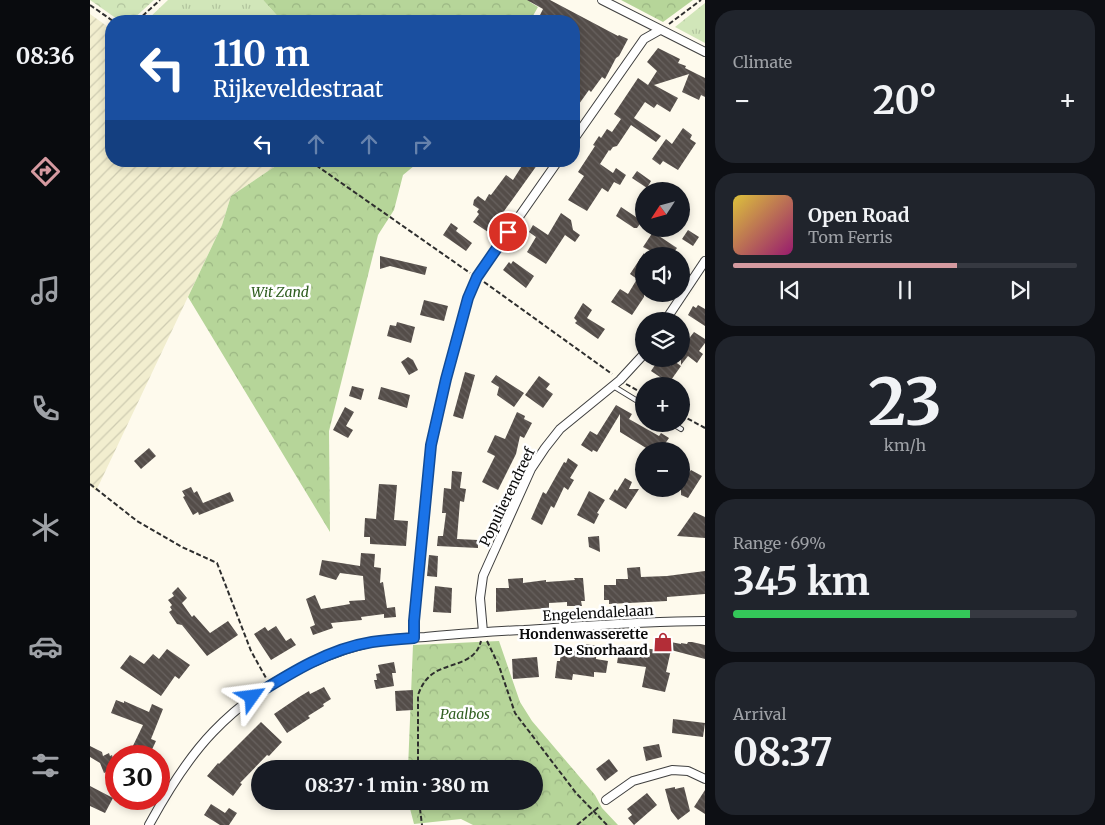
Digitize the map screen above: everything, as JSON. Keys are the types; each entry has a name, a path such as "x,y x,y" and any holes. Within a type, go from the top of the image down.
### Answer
{"street":[{"path":"602,0 705,52"},
{"path":"580,130 644,39 660,30"},
{"path":"414,638 431,445 446,379 468,298 477,277 554,167"},
{"path":"671,312 705,261"},
{"name":"Populierendreef","path":"483,632 480,598 483,576 531,469 560,429 620,380 635,364"},
{"name":"Engelendalelaan","path":"149,825 165,796 190,760 214,731 252,697 299,669 333,654 370,642 483,632 671,621 705,622"},
{"path":"606,800 633,781 672,770 688,770 705,779"}],"lane":[{"path":"613,386 635,400"}],"path":[{"path":"144,15 160,0"},
{"path":"660,30 702,0"},
{"path":"90,5 105,15"},
{"path":"318,167 635,389"},
{"path":"690,420 705,428"},
{"path":"90,484 137,521 182,547 217,564 251,651 270,686"},
{"path":"418,760 418,695 423,684 432,675 446,667 468,659 480,646 483,632"},
{"path":"483,632 499,666 515,713 576,793 607,825"},
{"path":"577,825 606,800"},
{"path":"420,810 422,825"}],"shaded area":[{"path":"90,14 105,25 105,167 274,167 231,196 222,225 96,491 90,486"}],"green space":[{"path":"90,0 154,0 138,15 111,15"},
{"path":"168,0 263,0 277,15 152,15"},
{"path":"263,0 530,0 530,2 538,7 533,15 277,15"},
{"path":"621,0 693,0 663,22"},
{"path":"705,3 705,43 675,27"},
{"name":"Wit Zand","path":"274,167 413,167 403,175 394,210 378,235 329,431 330,532 188,297 222,225 231,196"},
{"name":"Paalbos","path":"499,641 520,702 532,721 618,825 473,825 461,819 414,824 410,810 543,810 543,760 408,760 413,645"}],"building":[{"path":"527,0 550,0 578,15 540,15 543,9"},
{"path":"580,16 618,36 628,39 605,79 602,77 591,92 589,90 580,103"},
{"path":"658,48 680,59 678,63 705,78 705,97 701,95 699,100 682,92 689,74 654,85 678,98 670,112 657,104 654,108 645,102 634,118 661,136 656,142 631,125 617,146 609,150 600,164 613,173 616,168 626,175 620,185 614,182 608,192 602,188 587,211 568,200 584,176 578,172 595,146 593,145 599,136 601,138 607,129 612,132 621,119 614,114 638,78 648,85 657,71 647,62"},
{"path":"683,128 692,135 690,139 696,143 678,170 663,161 660,165 652,159 666,139 672,144"},
{"path":"521,167 536,167 497,221 499,222 491,234 473,222 479,214 477,212 479,209 473,205 474,200 478,196 485,201 506,175 513,180"},
{"path":"637,171 651,181 638,182 632,178"},
{"path":"621,207 635,216 635,228 634,228 616,216"},
{"path":"561,213 571,220 573,230 580,235 575,242 565,235 546,264 527,252 536,237 529,232 533,225 548,235"},
{"path":"451,223 458,228 456,231 472,243 466,251 443,235"},
{"path":"690,231 699,237 693,246 682,239 690,238"},
{"path":"649,238 662,238 676,247 643,247"},
{"path":"380,256 427,267 425,275 390,266 380,269"},
{"path":"513,261 534,276 526,288 503,270 509,262 511,264"},
{"path":"635,266 635,278 630,274"},
{"path":"635,282 635,302 641,302 632,315 611,302 620,289 628,294"},
{"path":"424,300 448,306 444,321 420,315"},
{"path":"583,303 592,310 587,318 605,329 598,339 575,323 577,321 574,318"},
{"path":"698,305 705,309 705,326 690,316 690,312 693,306 696,308"},
{"path":"397,322 415,327 411,343 387,336 390,325 396,326"},
{"path":"694,332 705,339 705,343 699,351 703,354 697,363 690,358 690,337"},
{"path":"408,357 413,360 418,370 409,375 401,362"},
{"path":"654,367 680,367 673,377 660,377 651,371"},
{"path":"465,372 475,375 463,419 453,416"},
{"path":"496,375 524,393 514,407 497,395 499,387 491,382"},
{"path":"539,376 550,384 546,389 553,394 543,408 525,395"},
{"path":"352,386 364,389 361,400 349,396"},
{"path":"381,387 410,395 407,408 378,399"},
{"path":"616,405 632,414 629,419 635,422 635,432 652,432 659,436 661,433 669,438 666,442 636,442 620,432 620,414 597,452 593,450 592,452 581,445 590,431 597,435"},
{"path":"345,407 354,412 346,426 353,430 348,438 333,430"},
{"path":"517,412 525,416 524,419 532,423 524,438 520,436 516,454 498,490 482,482 495,456 487,452 495,435 505,439"},
{"path":"149,448 156,456 141,469 134,461"},
{"path":"568,458 578,465 570,478 574,480 568,490 564,487 554,508 551,506 542,525 531,519 543,492 546,494"},
{"path":"691,470 702,476 690,495 690,471"},
{"path":"452,471 462,472 460,488 466,489 464,502 460,501 457,539 478,540 478,548 437,546 438,536 443,536 446,513 442,513 444,488 451,489"},
{"path":"625,478 632,482 629,489 635,489 635,495 626,509 609,499 615,489 617,491"},
{"path":"379,484 397,485 394,520 408,521 406,546 370,544 370,537 364,537 365,518 376,519"},
{"path":"191,487 194,493 197,491 203,503 230,492 234,501 199,515 198,512 193,515 183,497 185,496 182,491"},
{"path":"589,491 605,500 597,513 599,514 594,524 577,515"},
{"path":"694,512 705,517 705,538 677,536"},
{"path":"599,536 600,552 589,547 588,537"},
{"path":"361,553 375,554 374,567 381,568 380,583 383,582 387,608 395,607 396,617 384,618 384,614 361,617 362,620 331,623 333,628 313,635 310,627 315,625 306,599 315,595 321,609 350,604 349,601 365,600 363,576 340,573 336,580 319,575 322,560 360,566"},
{"path":"429,555 438,556 437,577 427,576"},
{"path":"640,567 641,577 705,571 705,594 667,597 667,601 609,604 609,600 604,600 604,585 616,585 616,579 628,579 627,568"},
{"path":"523,578 523,583 583,578 585,601 581,601 582,606 567,606 567,602 549,603 549,608 496,612 496,588 509,588 508,579"},
{"path":"435,586 452,588 451,613 433,612"},
{"path":"178,587 187,598 182,603 192,617 194,615 210,633 228,621 238,635 207,656 182,625 177,624 169,612 172,610 170,607 172,605 168,600 174,596 172,593"},
{"path":"276,626 286,641 291,638 296,645 271,660 254,634 265,627 268,631"},
{"path":"660,640 681,644 692,642 705,645 705,659 671,650 666,672 670,673 665,692 642,687 646,667 617,663 620,645 658,650"},
{"path":"586,644 597,646 596,659 608,661 606,673 594,672 594,677 573,674 572,680 555,678 561,649 585,652"},
{"path":"167,649 190,665 179,679 175,676 161,696 120,668 130,655 144,664 153,654 159,659"},
{"path":"537,657 539,677 513,679 512,659"},
{"path":"394,662 396,673 392,673 394,686 376,689 374,680 377,680 376,674 380,673 378,665"},
{"path":"324,687 331,699 308,716 310,718 287,733 274,714 309,691 310,694"},
{"path":"413,690 413,710 396,711 395,691"},
{"path":"116,700 124,703 124,701 149,712 152,704 163,709 151,739 156,741 154,745 133,745 143,725 111,713"},
{"path":"673,719 705,723 703,737 672,733"},
{"path":"261,722 282,742 269,756 267,755 262,760 251,760 251,772 240,783 242,784 233,796 207,776"},
{"path":"659,744 662,757 646,761 643,747"},
{"path":"90,746 102,752 103,756 105,755 105,773 100,763 90,757"},
{"path":"609,759 618,771 605,781 596,769"},
{"path":"90,786 105,794 105,810 107,810 105,813 90,806"},
{"path":"675,787 675,789 684,787 690,811 678,820 671,811 665,789"},
{"path":"705,790 705,814 694,807"},
{"path":"647,793 657,805 634,825 628,818 632,815 627,809"},
{"path":"211,804 225,813 229,808 237,813 229,825 220,825 204,815"}],"place":[{"name":"Hondenwasserette De Snorhaard","path":"663,642"}],"route":[{"path":"252,697 299,669 333,654 370,642 414,638 431,445 446,379 468,298 477,277 508,232"}]}
